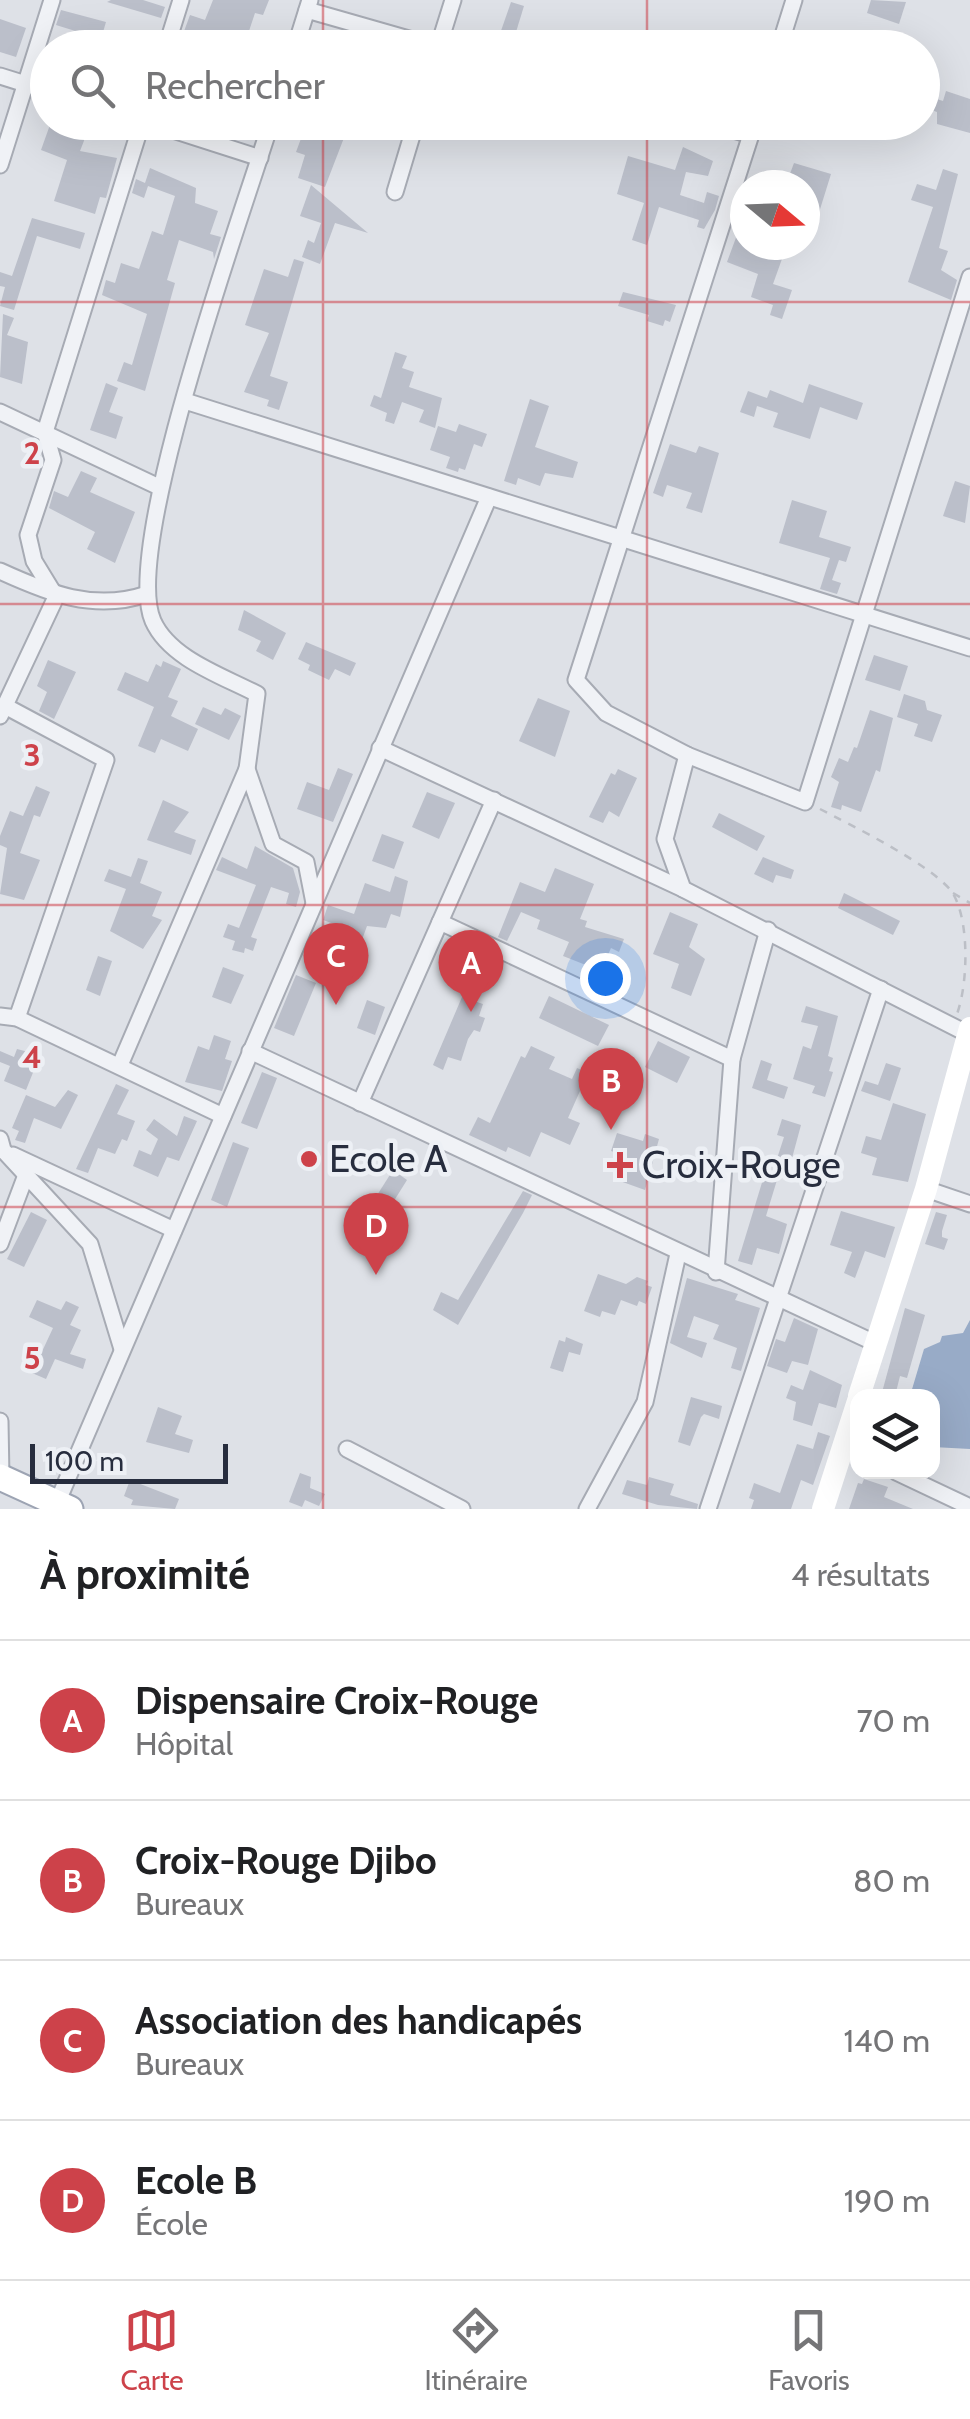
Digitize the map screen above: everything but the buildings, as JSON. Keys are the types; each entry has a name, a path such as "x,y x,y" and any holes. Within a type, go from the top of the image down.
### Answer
{"main road":[{"path":"861,1389 926,1189 965,1036"},
{"path":"822,1509 850,1449"},
{"path":"1,1477 63,1506"}],"street":[{"path":"43,30 52,0"},
{"path":"171,30 180,0"},
{"path":"444,30 453,0"},
{"path":"785,30 794,0"},
{"path":"300,30 308,5 386,30"},
{"path":"0,165 30,71"},
{"path":"0,76 30,85"},
{"path":"56,597 34,562 28,535 53,460 45,432 139,140"},
{"path":"202,140 260,158"},
{"path":"120,1066 247,770 257,694 183,656 154,623 146,594 159,487 266,140"},
{"path":"395,192 411,140"},
{"path":"750,140 576,680 606,713 687,755 805,802 970,278"},
{"path":"185,401 970,648"},
{"path":"0,412 159,487"},
{"path":"63,1506 122,1349 489,496"},
{"path":"0,571 56,597 123,602 146,594"},
{"path":"56,597 2,711 106,760 8,1017 222,1116"},
{"path":"380,748 768,930 965,1036"},
{"path":"683,889 664,839 687,755"},
{"path":"247,770 273,844 306,862 314,903"},
{"path":"360,1103 494,800"},
{"path":"440,922 732,1059"},
{"path":"716,1272 732,1059 768,930"},
{"path":"708,1509 881,988"},
{"path":"250,1051 876,1344"},
{"path":"1,1146 174,1230"},
{"path":"1,1146 90,1244 122,1349"},
{"path":"0,1244 26,1175"},
{"path":"926,1189 970,1204"},
{"path":"587,1509 645,1402 678,1254"},
{"path":"0,1421 1,1477"},
{"path":"347,1450 462,1509"},
{"path":"911,1479 970,1507"}],"path":[{"path":"805,802 871,834 970,903"},
{"path":"952,892 963,920 965,1036"}],"water":[{"path":"970,1320 970,1449 940,1447 940,1389 912,1389 924,1349 940,1342 942,1336 963,1333"}],"place":[{"name":"Association des handicapés","path":"336,1005"},
{"name":"Dispensaire Croix-Rouge","path":"471,1012"},
{"name":"Croix-Rouge Djibo","path":"611,1130"},
{"name":"Ecole A","path":"309,1159"},
{"name":"Croix-Rouge","path":"620,1165"},
{"name":"Ecole B","path":"376,1275"}]}
